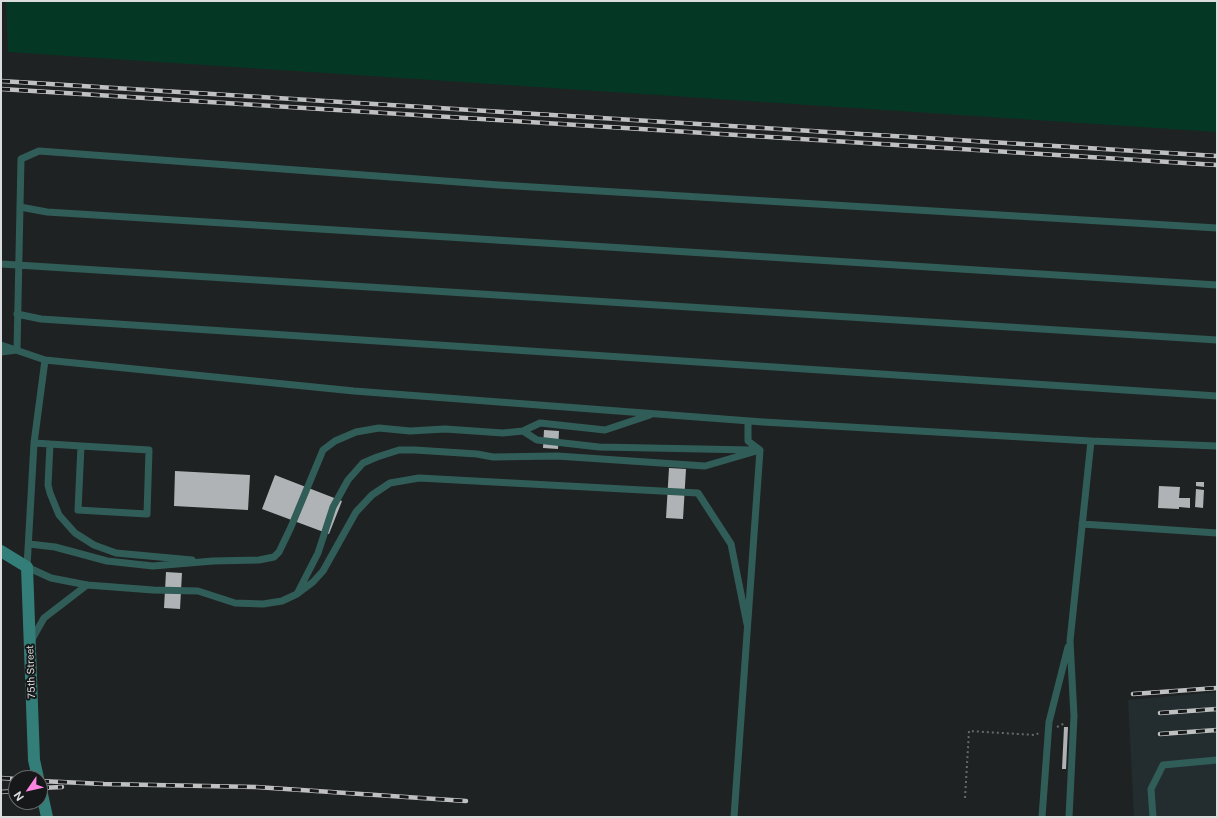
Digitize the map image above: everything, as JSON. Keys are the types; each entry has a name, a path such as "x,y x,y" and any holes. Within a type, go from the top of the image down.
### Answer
{"street":[{"path":"1,551 27,566"},
{"name":"75th Street","path":"27,566 34,760 36,770"}],"lane":[{"path":"16,350 21,159 39,151 499,185 1217,228"},
{"path":"20,207 47,212 1217,285"},
{"path":"1,264 1217,340"},
{"path":"17,314 41,319 1217,396"},
{"path":"1,345 45,360 354,391 748,421 1091,441 1217,446"},
{"path":"1,352 16,350"},
{"path":"45,360 34,443 27,566 51,578 87,584 153,590 198,591 235,603 263,604 282,601 297,594 313,582 323,571 356,512 372,495 390,483 419,478 698,493 731,544 748,624"},
{"path":"29,544 55,548 107,561 153,566 259,560 274,556 280,552 323,450 335,441 356,432 379,428 410,431 445,429 503,433 523,431 540,423 605,430 654,414"},
{"path":"748,421 748,441 760,450"},
{"path":"523,431 537,440 599,447 760,450"},
{"path":"1069,817 1074,716 1070,642 1091,441"},
{"path":"34,443 149,450 147,514 78,510 81,446"},
{"path":"50,444 48,485 50,493 59,515 75,533 94,545 116,553 213,562"},
{"path":"297,594 318,553 333,507 348,480 363,463 399,450 478,454 493,457 557,456 705,466 760,450"},
{"path":"734,817 760,450"},
{"path":"1082,524 1217,533"},
{"path":"30,643 44,618 87,584"},
{"path":"1042,817 1049,722 1070,642"},
{"path":"1153,817 1151,789 1164,765 1217,760"}],"path":[{"path":"965,798 969,731 1035,735 1064,724 1074,716"}],"shaded area":[{"path":"1217,692 1217,817 1134,817 1128,700"}],"green space":[{"path":"6,1 1217,1 1217,132 8,52"}],"building":[{"path":"544,430 559,431 558,449 543,448"},
{"path":"669,468 686,469 683,519 666,518"},
{"path":"175,471 250,475 248,510 174,506"},
{"path":"275,475 342,501 329,534 262,509"},
{"path":"1196,482 1204,482 1204,487 1196,486"},
{"path":"1159,486 1180,487 1179,498 1190,498 1190,508 1158,508"},
{"path":"1196,489 1204,490 1203,508 1195,507"},
{"path":"166,572 182,573 180,609 164,608"},
{"path":"1064,727 1068,727 1066,769 1062,769"}],"railway":[{"path":"1,81 1217,156"},
{"path":"1,89 1217,165"},
{"path":"1133,694 1217,688"},
{"path":"1160,713 1217,709"},
{"path":"1160,734 1217,730"},
{"path":"1,778 8,778"},
{"path":"48,781 256,787 466,801"},
{"path":"48,788 62,787"},
{"path":"1,792 8,792"}]}
